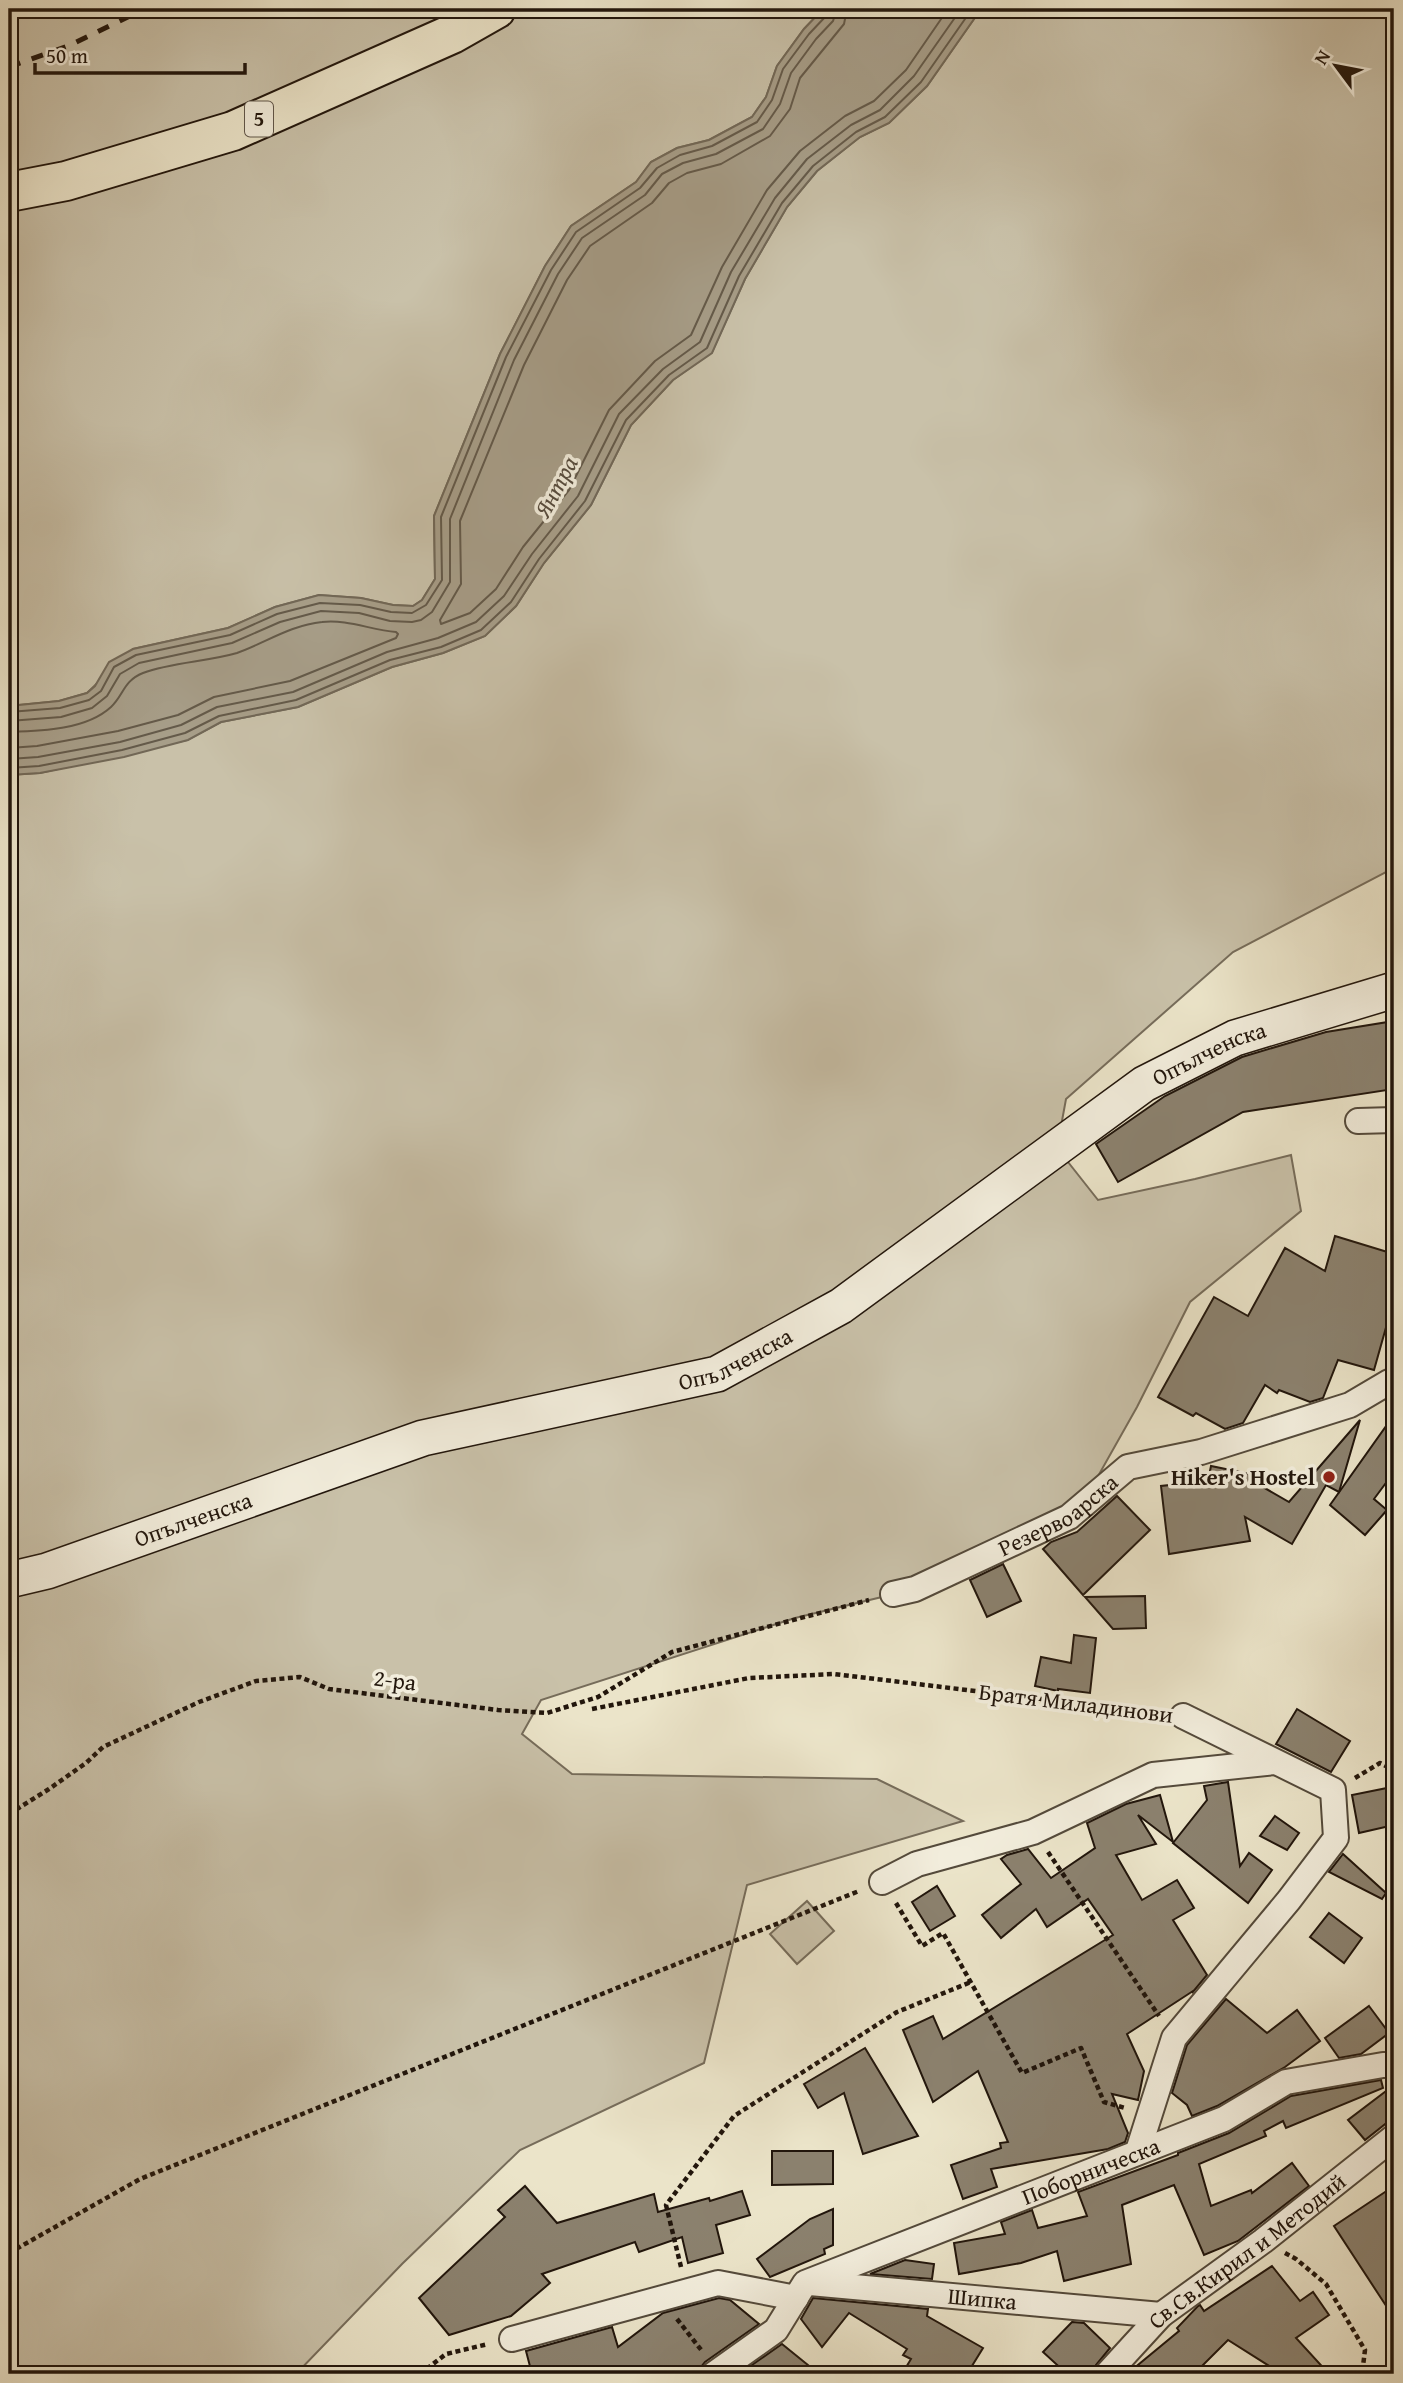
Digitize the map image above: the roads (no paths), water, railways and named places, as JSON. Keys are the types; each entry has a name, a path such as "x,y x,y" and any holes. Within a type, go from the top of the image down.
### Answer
{"main road":[{"name":"5","path":"9,192 66,181 233,131 452,34 496,9"}],"street":[{"name":"Опълченска","path":"9,1580 47,1571 423,1438 717,1374 841,1306 1144,1084 1235,1038 1394,990"},
{"path":"1358,1121 1394,1120"},
{"name":"Резервоарска","path":"893,1594 915,1589 1069,1517 1128,1467 1201,1452 1350,1405 1389,1382 1394,1382"},
{"name":"Братя Миладинови","path":"1138,2151 1174,2038 1289,1900 1336,1838 1333,1790 1183,1716"},
{"path":"882,1882 916,1864 1033,1832 1153,1775 1276,1762"},
{"name":"Поборническа","path":"800,2291 1138,2151 1224,2119 1286,2082 1383,2065 1394,2066"},
{"name":"Св.Св.Кирил и Методий","path":"1107,2374 1161,2315 1263,2241 1394,2137"},
{"path":"512,2339 718,2283 800,2291 775,2330 715,2373"},
{"name":"Шипка","path":"800,2291 1161,2315"}],"water":[{"name":"Янтра","path":"823,9 981,9 927,86 889,123 860,137 817,171 787,207 745,279 712,353 673,380 631,425 591,505 544,563 516,606 485,636 443,653 392,667 298,707 221,722 188,740 124,757 40,773 9,775 9,706 59,701 87,693 95,686 109,662 133,649 228,628 275,607 319,595 413,606 422,600 435,579 434,516 500,354 545,266 571,226 636,182 651,162 677,148 709,140 752,117 766,97 777,66 804,29"},
{"path":"1270,9 1390,9 1351,16"}],"railway":[{"path":"9,67 68,46 144,9"}],"place":[{"name":"Hiker's Hostel","path":"1329,1477"}]}
